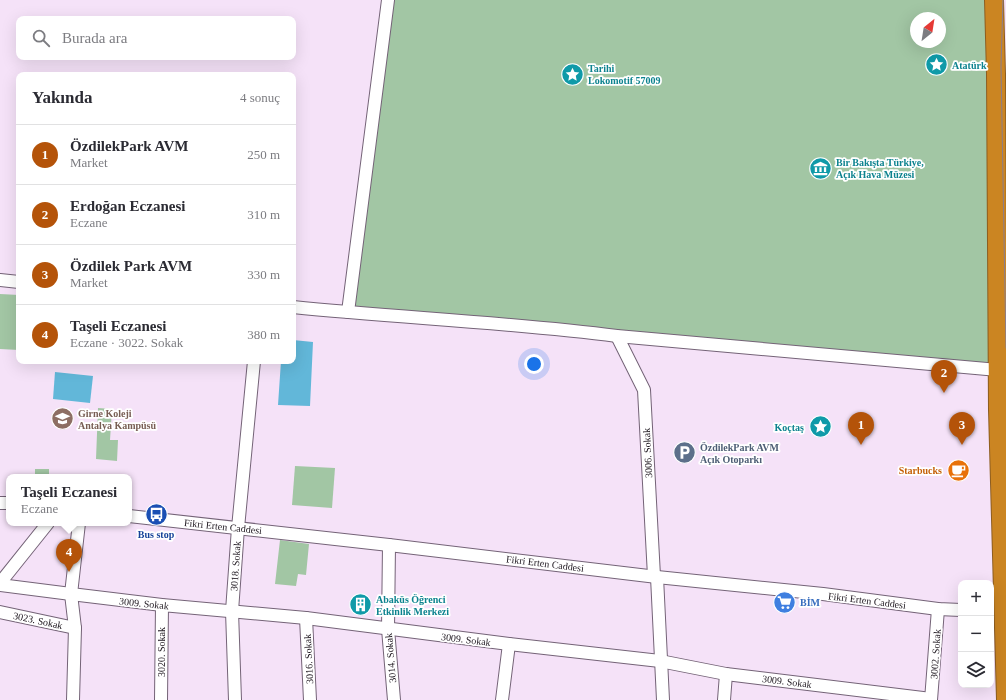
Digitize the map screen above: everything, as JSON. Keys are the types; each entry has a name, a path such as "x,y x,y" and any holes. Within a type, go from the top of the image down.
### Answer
{"highway":[{"path":"994,0 1001,67 997,613 1006,700"}],"street":[{"path":"348,312 388,0"},
{"path":"0,280 16,282"},
{"path":"296,307 576,331 617,336 998,370"},
{"name":"3006. Sokak","path":"617,336 644,390 663,700"},
{"name":"3018. Sokak","path":"235,700 232,611 238,528 254,364"},
{"name":"Fikri Erten Caddesi","path":"132,516 655,577 823,594 938,609 958,610"},
{"path":"0,584 46,526"},
{"path":"74,700 75,628 71,594 79,526"},
{"name":"3014. Sokak","path":"389,545 388,628 394,700"},
{"name":"3009. Sokak","path":"0,584 162,605 306,618 509,644 660,661 726,674 931,699"},
{"name":"3020. Sokak","path":"161,700 162,605"},
{"name":"3002. Sokak","path":"931,699 938,609"},
{"name":"3023. Sokak","path":"0,612 75,628"},
{"name":"3016. Sokak","path":"306,618 310,700"},
{"path":"502,700 509,644"},
{"path":"724,700 726,674"}],"green space":[{"path":"388,0 993,0 998,370 348,312"},
{"path":"0,294 16,295 16,350 0,349"},
{"path":"98,408 112,409 110,440 118,440 117,461 96,459"},
{"path":"295,466 335,468 332,508 292,505"},
{"path":"35,469 49,469 49,474 35,474"},
{"path":"280,540 309,544 306,575 298,574 296,586 275,584"}],"water":[{"path":"296,340 313,342 310,406 278,405 281,364 296,364"},
{"path":"55,372 93,376 90,403 53,399"}],"tram line":[{"path":"1003,0 1001,66 1006,348"}],"place":[{"name":"Atatürk","path":"937,65"},
{"name":"Tarihi Lokomotif 57009","path":"573,74"},
{"name":"Bir Bakışta Türkiye, Açık Hava Müzesi","path":"820,168"},
{"name":"Erdoğan Eczanesi","path":"944,393"},
{"name":"Girne Koleji Antalya Kampüsü","path":"63,419"},
{"name":"Koçtaş","path":"820,427"},
{"name":"ÖzdilekPark AVM","path":"861,445"},
{"name":"Özdilek Park AVM","path":"962,445"},
{"name":"ÖzdilekPark AVM Açık Otoparkı","path":"684,453"},
{"name":"Starbucks","path":"958,470"},
{"name":"Bus stop","path":"156,514"},
{"name":"Taşeli Eczanesi","path":"69,572"},
{"name":"BİM","path":"784,602"},
{"name":"Abaküs Öğrenci Etkinlik Merkezi","path":"361,605"}]}
